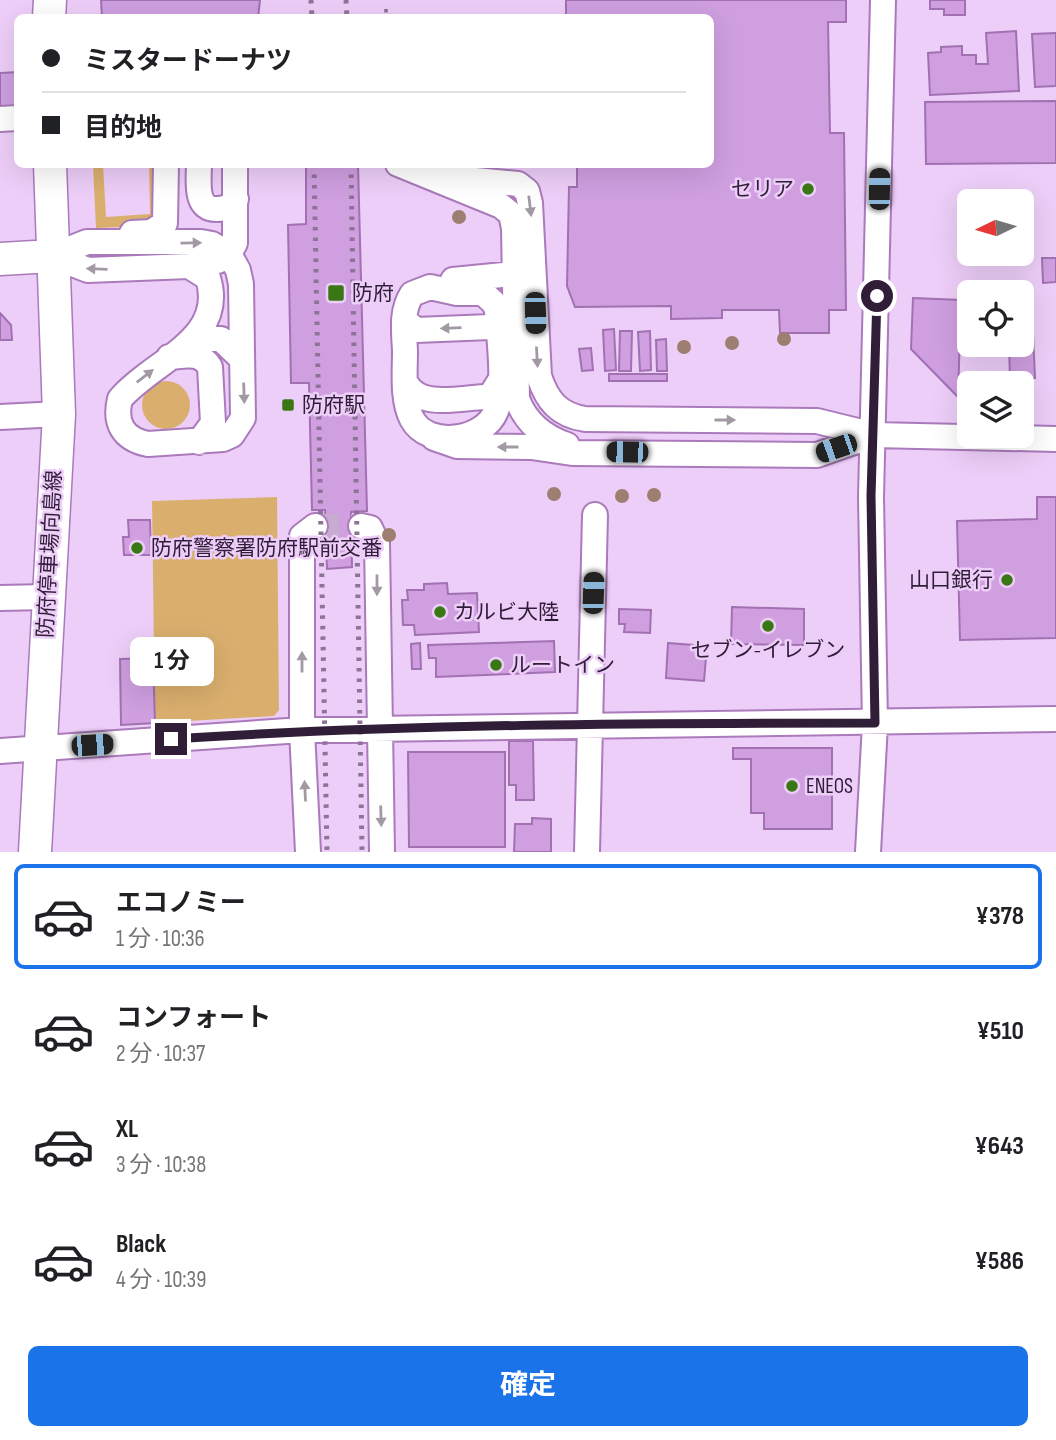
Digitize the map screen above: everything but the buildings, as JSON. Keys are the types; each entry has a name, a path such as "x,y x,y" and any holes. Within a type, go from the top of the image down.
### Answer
{"main road":[{"name":"防府停車場向島線","path":"35,852 59,414 50,168"},
{"path":"0,259 52,256"}],"street":[{"path":"868,852 875,723 871,496 883,0"},
{"path":"52,256 87,242 159,229 167,215 166,168"},
{"path":"199,168 200,198 204,206 223,209 231,206 236,199"},
{"path":"52,256 88,270 208,265 229,254 235,243 235,168"},
{"path":"408,168 506,209 514,220 516,387 521,410 529,422 552,440 600,452"},
{"path":"441,168 475,180 512,183 527,191 539,376 549,400 563,413 585,419 817,421 874,435 1056,439"},
{"path":"87,242 113,245 201,242 212,244 229,254 238,270 241,284 244,405 238,428 223,439 200,442 137,442 123,431 118,422 120,399 194,338 209,319 212,302 208,278 189,266"},
{"path":"534,289 522,277 513,274 460,278 412,294 404,309 406,383 411,418 417,427 434,438 457,446 531,447 572,453 817,455 874,435"},
{"path":"430,287 457,293 483,293 494,303 498,319 497,409 484,427 461,436 434,438"},
{"path":"404,320 416,330 490,327 498,319"},
{"path":"194,338 221,339 242,359"},
{"path":"169,357 197,355 205,359 210,367 213,423 200,442"},
{"path":"406,383 410,392 425,399 484,397 491,395 499,382"},
{"path":"0,417 59,414"},
{"path":"587,852 595,515"},
{"path":"308,852 302,730 302,536 315,526"},
{"path":"361,526 370,528 377,543 382,852"},
{"path":"0,598 47,597"},
{"path":"0,751 302,730 379,731 589,724 1056,719"}],"path":[{"path":"386,9 386,14"}],"shaded area":[{"path":"93,168 103,168 106,217 150,214 149,168 154,168 155,220 144,226 96,228"},
{"path":"166,381 175,382 183,388 189,396 189,414 183,422 175,428 166,429 157,428 149,422 143,414 142,405 143,396 149,388 157,382"},
{"path":"277,497 279,710 274,716 155,723 152,501"}],"tunnel":[{"path":"315,526 361,526"}],"railway":[{"path":"311,0 312,14"},
{"path":"346,0 347,14"},
{"path":"314,168 327,852"},
{"path":"351,168 362,852"}],"place":[{"name":"セリア","path":"808,189"},
{"name":"防府","path":"336,293"},
{"name":"防府駅","path":"288,405"},
{"name":"防府警察署防府駅前交番","path":"137,548"},
{"name":"山口銀行","path":"1007,580"},
{"name":"カルビ大陸","path":"440,612"},
{"name":"セブン-イレブン","path":"768,626"},
{"name":"ルートイン","path":"496,665"},
{"name":"ENEOS","path":"792,786"}],"route":[{"path":"171,739 302,730 379,731 589,724 875,723 871,496 877,296"}]}
